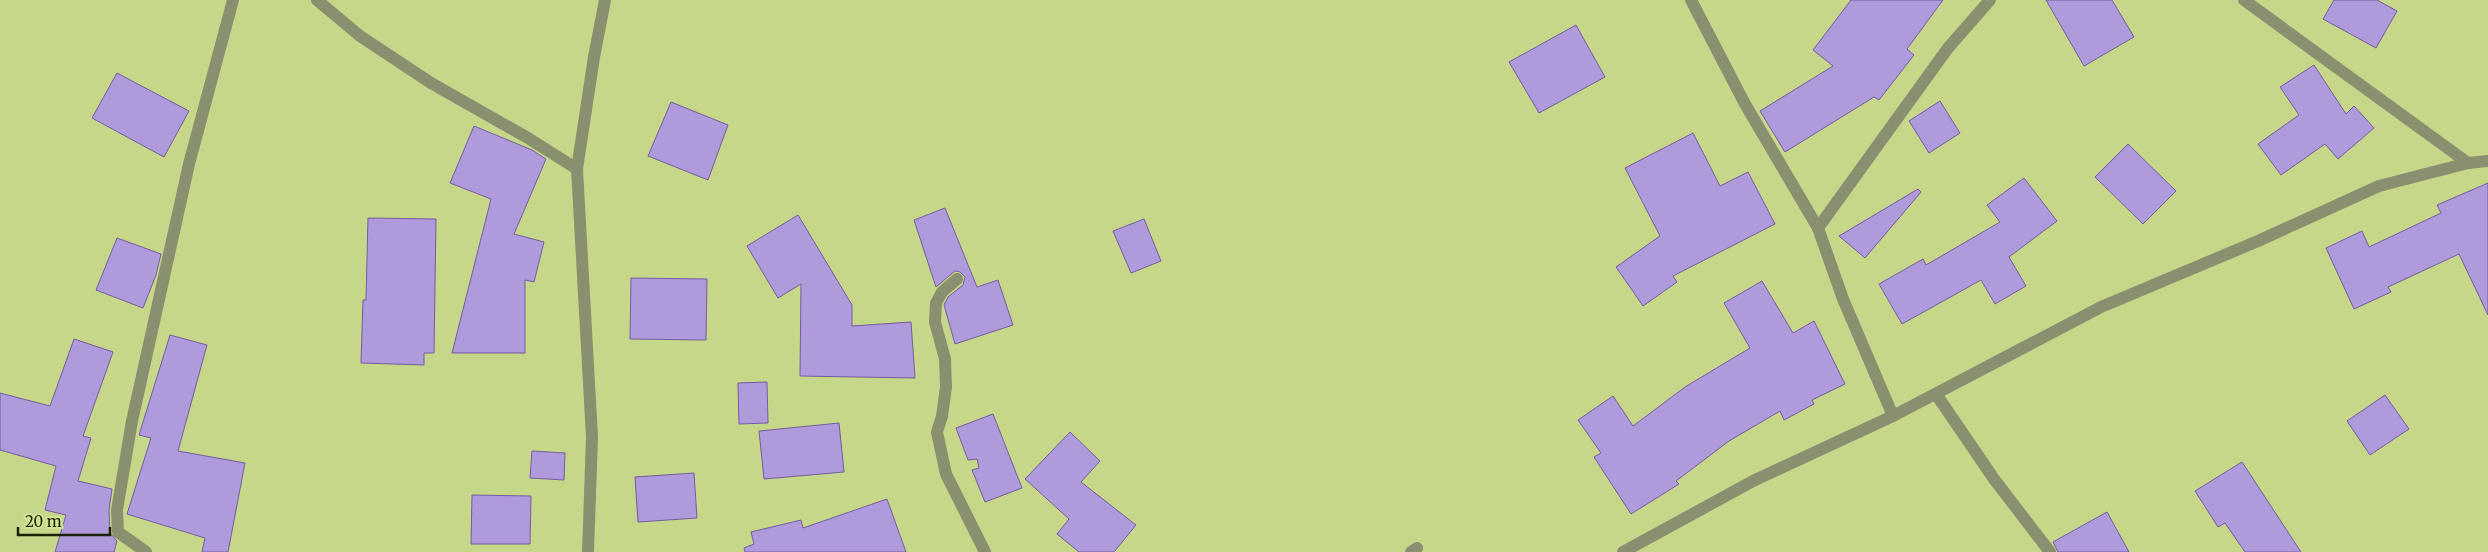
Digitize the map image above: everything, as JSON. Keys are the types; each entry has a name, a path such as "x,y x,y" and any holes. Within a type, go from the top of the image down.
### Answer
{"street":[{"path":"146,552 118,532 117,510 132,420 189,164 233,0"},
{"path":"317,0 360,36 431,83 528,138 577,169"},
{"path":"588,552 592,437 577,169 594,56 605,0"},
{"path":"1691,0 1745,104 1818,228 1843,299 1893,416"},
{"path":"1818,228 1948,48 1990,0"},
{"path":"2244,0 2468,163"},
{"path":"1622,552 1753,481 1893,416 2101,307 2258,241 2379,186 2468,163 2488,160"},
{"path":"957,278 942,292 936,303 935,322 945,358 946,387 942,416 936,432 946,474 984,552"},
{"path":"1936,394 1994,479 2050,552"}],"building":[{"path":"1851,0 1943,0 1907,49 1914,55 1879,100 1874,97 1785,152 1760,111 1833,66 1813,50"},
{"path":"2046,0 2112,0 2134,37 2084,66"},
{"path":"2334,0 2377,0 2397,11 2376,48 2323,19"},
{"path":"1576,25 1605,77 1539,113 1509,62"},
{"path":"2314,65 2346,114 2354,106 2374,128 2338,159 2325,144 2281,175 2258,144 2299,115 2280,87"},
{"path":"117,73 189,111 164,157 92,118"},
{"path":"1940,101 1960,133 1929,153 1909,121"},
{"path":"671,102 728,125 708,180 648,156"},
{"path":"474,126 532,150 546,159 514,234 544,242 534,282 525,280 525,353 452,353 491,199 450,183"},
{"path":"1693,133 1720,186 1748,172 1775,224 1673,276 1677,282 1643,306 1616,267 1660,236 1625,168"},
{"path":"2128,144 2176,191 2143,224 2095,177"},
{"path":"2024,178 2057,221 2009,257 2026,286 1995,304 1981,280 1902,324 1879,284 1923,259 1926,265 2000,222 1987,205"},
{"path":"2488,183 2488,315 2459,254 2388,287 2391,292 2354,309 2326,248 2362,231 2369,247 2441,213 2437,205"},
{"path":"1918,189 1921,192 1865,258 1839,236"},
{"path":"945,208 977,287 998,280 1013,325 955,344 944,305 948,297 963,285 965,277 960,272 955,271 936,287 914,220"},
{"path":"798,215 852,305 852,326 911,322 915,378 800,376 801,284 778,298 747,246"},
{"path":"368,218 436,219 434,353 424,353 424,365 361,363 363,300 366,300"},
{"path":"1144,219 1161,261 1131,273 1113,231"},
{"path":"117,238 161,254 156,275 143,308 96,290"},
{"path":"631,278 707,279 706,340 630,339"},
{"path":"1762,281 1793,333 1814,321 1845,384 1812,400 1814,404 1784,420 1780,411 1729,441 1676,481 1679,484 1631,514 1594,457 1601,453 1578,420 1613,396 1633,426 1685,387 1750,348 1724,303"},
{"path":"170,335 207,345 178,451 245,463 228,552 202,552 205,538 127,514 151,438 139,435"},
{"path":"74,339 113,352 83,436 91,438 78,481 112,489 109,510 110,533 117,541 114,552 55,552 66,515 45,510 56,466 0,450 0,393 50,406"},
{"path":"767,382 768,423 739,424 738,383"},
{"path":"2385,395 2409,429 2370,455 2347,421"},
{"path":"993,414 1022,488 985,502 972,470 979,468 977,459 968,460 956,428"},
{"path":"839,423 844,472 764,479 759,431"},
{"path":"1070,432 1100,461 1081,482 1136,525 1114,552 1079,552 1057,534 1069,519 1025,479"},
{"path":"532,451 565,453 564,480 530,478"},
{"path":"2242,462 2301,552 2245,552 2225,523 2218,527 2195,491"},
{"path":"694,473 697,518 638,522 635,477"},
{"path":"472,495 531,496 530,544 471,544"},
{"path":"887,499 906,552 745,552 744,548 754,544 751,532 801,520 803,528"},
{"path":"2107,512 2129,552 2058,552 2053,542"}]}
